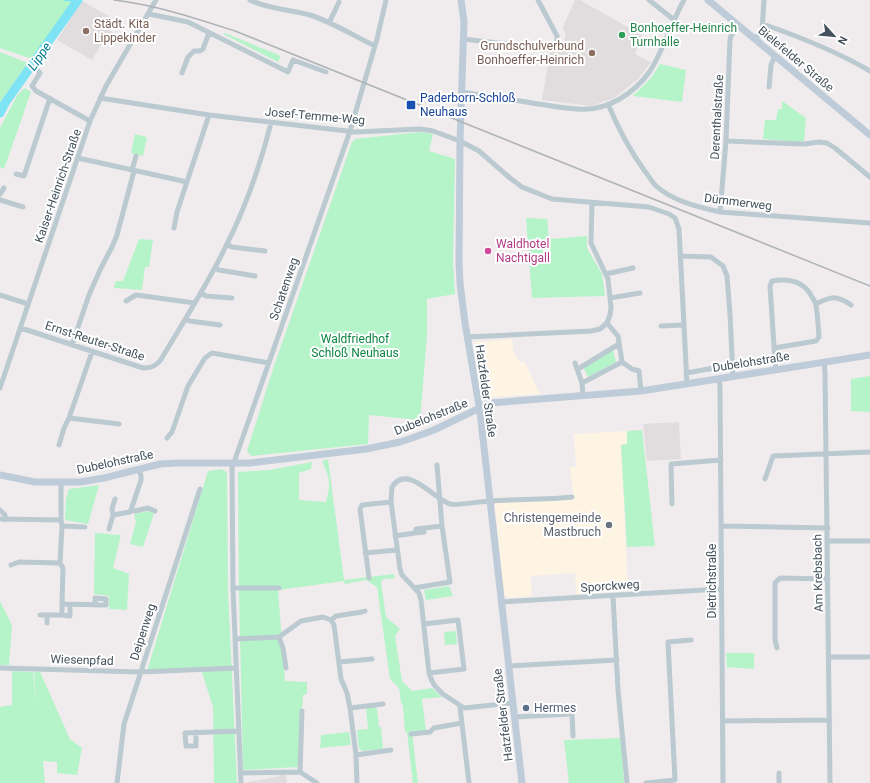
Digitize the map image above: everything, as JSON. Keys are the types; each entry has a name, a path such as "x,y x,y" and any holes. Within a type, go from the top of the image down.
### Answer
{"main road":[{"name":"Hatzfelder Straße","path":"461,0 464,21 460,141 459,262 463,308 479,409 522,783"},
{"name":"Bielefelder Straße","path":"708,0 870,135"},
{"name":"Dubelohstraße","path":"0,475 34,482 62,483 91,480 160,464 234,464 318,456 389,445 418,436 494,403 641,391 870,354"}],"street":[{"name":"Kaiser-Heinrich-Straße","path":"0,388 90,121 100,98 156,0"},
{"path":"250,0 272,9 309,15 329,23 375,46"},
{"name":"Schatenweg","path":"241,783 233,588 232,470 350,131 375,46 386,0"},
{"path":"463,39 553,49 557,42 557,36 538,0"},
{"path":"649,0 673,19"},
{"path":"462,92 579,110 617,101 631,92 644,78 655,62 663,48 673,19 684,0"},
{"path":"755,39 762,30 764,0"},
{"path":"329,23 339,2"},
{"path":"149,14 188,22 288,72 293,60 326,72"},
{"path":"763,24 801,37 869,69"},
{"name":"Derenthalstraße","path":"720,212 726,141 730,40 738,26"},
{"path":"182,73 188,57 194,51 200,52 202,50 209,33"},
{"path":"768,86 771,65 775,56"},
{"path":"36,68 40,73 32,86 36,91 90,121"},
{"path":"16,174 24,176 50,98"},
{"name":"Josef-Temme-Weg","path":"100,98 209,115 356,132 420,129 432,131 460,141 479,151 510,178 530,191 552,199 649,207 669,214 675,218 679,229 681,256"},
{"name":"Dümmerweg","path":"608,104 616,124 629,148 655,184 666,193 693,206 720,212 870,224"},
{"path":"174,228 177,212 209,115"},
{"name":"Ernst-Reuter-Straße","path":"21,328 143,368 150,368 160,362 201,293 227,244 260,164 271,123"},
{"path":"726,141 804,144 819,142 827,143 870,177"},
{"path":"72,345 89,294 117,235 136,156"},
{"path":"78,158 187,182"},
{"path":"0,194 4,188"},
{"path":"0,200 23,207"},
{"path":"467,337 591,331 600,329 607,323 610,315 610,298 606,274 590,243 592,202"},
{"path":"227,244 232,247 265,251"},
{"path":"687,384 683,325 681,256 711,257 723,266 727,276 733,377"},
{"path":"215,268 255,276"},
{"path":"606,274 633,268"},
{"path":"774,348 816,341 819,338 816,304 810,293 800,284 792,280 772,281 770,286 774,348 776,370"},
{"path":"201,293 206,296 232,298"},
{"path":"610,298 640,293"},
{"path":"0,295 28,304"},
{"path":"126,301 136,295 195,303"},
{"path":"816,304 826,299 836,297 842,298 852,305"},
{"path":"186,319 190,321 220,325"},
{"path":"607,323 618,336 622,362 632,369 640,371 641,391"},
{"path":"661,326 683,325"},
{"path":"578,369 619,344"},
{"path":"59,445 92,352"},
{"path":"167,438 172,432 188,386 205,358 209,355 212,353 269,363"},
{"path":"582,383 622,362"},
{"name":"Am Krebsbach","path":"824,362 826,372 830,783"},
{"path":"575,363 582,383 583,396"},
{"path":"686,373 732,365"},
{"name":"Dietrichstraße","path":"719,379 722,526 721,589 723,783"},
{"path":"69,418 119,424"},
{"path":"765,478 774,456 870,452"},
{"path":"672,504 671,464 721,460"},
{"path":"414,588 450,582 442,526 437,465"},
{"path":"131,510 141,476 138,469"},
{"path":"512,703 468,709 460,706 443,694 435,686 429,673 419,593 402,576 395,536 392,487 398,481 404,480 422,484 440,499 451,504 572,497"},
{"path":"62,483 60,562 63,568 62,615"},
{"name":"Deipenweg","path":"117,783 124,724 200,489"},
{"path":"109,529 115,499"},
{"path":"369,578 360,509 362,505 392,502"},
{"path":"113,515 130,512 131,510 135,511 148,508 155,511"},
{"path":"0,510 5,515 3,519 61,523 85,528"},
{"path":"395,536 415,533 416,529 442,526"},
{"path":"722,526 828,528"},
{"path":"828,541 870,541"},
{"path":"365,553 397,550"},
{"path":"11,565 20,562 60,562"},
{"path":"777,648 775,640 775,583 780,578 828,579"},
{"path":"233,588 279,588"},
{"name":"Sporckweg","path":"501,602 721,589"},
{"path":"613,596 627,783"},
{"path":"62,604 94,605"},
{"path":"40,615 70,616 70,605"},
{"path":"331,620 336,616 366,611"},
{"path":"47,615 47,622"},
{"path":"235,639 279,637 301,621 323,617 331,620 334,625 341,679 347,693 350,708 356,755 357,783"},
{"path":"424,624 458,620 464,670 429,673"},
{"path":"279,637 283,648 286,668"},
{"path":"646,783 676,780 666,642 691,640"},
{"path":"829,656 870,657"},
{"path":"339,662 372,659"},
{"path":"508,666 617,660"},
{"name":"Wiesenpfad","path":"0,668 140,672 236,668"},
{"path":"350,708 383,704"},
{"path":"460,706 469,783"},
{"path":"572,707 573,736"},
{"path":"300,772 302,711"},
{"path":"514,716 572,714"},
{"path":"723,721 830,720"},
{"path":"411,734 430,732 434,728 462,723"},
{"path":"196,732 239,731"},
{"path":"356,755 391,750"},
{"path":"240,773 300,772 318,783"},
{"path":"779,773 779,783"}],"shaded area":[{"name":"Grundschulverbund Bonhoeffer-Heinrich","path":"575,0 580,0 642,35 635,54 651,62 638,79 614,98 591,106 542,100 550,52 559,52 566,36 563,27"},
{"name":"Städt. Kita Lippekinder","path":"82,1 112,18 106,28 115,34 109,43 104,40 92,60 57,40"},
{"path":"512,339 513,350 520,363 524,361 540,394 489,397 484,392 475,342"},
{"path":"679,422 681,459 647,461 643,424"},
{"path":"627,431 627,444 621,445 628,590 576,594 575,573 531,576 532,596 509,598 504,596 494,498 556,497 573,495 570,467 576,467 574,434"},
{"path":"286,774 287,783 247,783 247,782"}],"green space":[{"path":"0,0 75,0 32,59 0,48"},
{"path":"225,33 281,56 278,62 223,34"},
{"path":"0,52 28,63 0,102"},
{"path":"660,64 686,70 682,102 633,96 651,78"},
{"path":"25,88 31,92 4,169 0,167 0,128 18,94"},
{"path":"782,101 806,118 804,141 799,142 763,139 765,120 776,120 778,109 782,109"},
{"name":"Waldfriedhof Schloß Neuhaus","path":"420,132 433,134 429,151 455,159 453,261 455,294 427,299 427,335 420,420 369,415 368,444 251,456 247,451 273,369 352,142 355,139"},
{"path":"135,134 147,137 143,156 131,153"},
{"path":"526,218 547,219 549,239 587,236 587,248 602,274 605,296 532,298"},
{"path":"139,239 153,240 149,267 145,267 142,290 114,288 116,281 123,281"},
{"path":"613,350 616,362 588,377 583,367"},
{"path":"870,376 870,412 851,411 851,379"},
{"path":"642,430 655,546 627,547 621,445 627,444 627,431"},
{"path":"328,459 344,580 394,574 395,578 383,579 381,582 386,617 400,629 395,636 402,681 412,691 432,688 442,697 422,699 426,731 412,732 418,783 413,783 407,732 405,732 403,706 401,703 399,688 390,679 377,587 366,580 345,584 344,581 278,590 285,681 307,682 307,694 303,695 298,767 243,770 238,472 269,470 312,462 311,469 299,473 299,500 326,502 329,490 329,481 322,461"},
{"path":"222,469 227,473 228,591 237,783 214,783 213,707 201,669 147,671 208,471"},
{"path":"99,485 88,524 65,520 66,499 69,489"},
{"path":"149,511 154,513 143,547 130,544 136,522 134,514"},
{"path":"95,533 121,535 113,568 129,574 127,610 109,609 109,596 94,594"},
{"path":"449,586 453,596 426,600 424,590"},
{"path":"0,601 12,625 9,665 0,665"},
{"path":"456,631 457,644 445,645 444,632"},
{"path":"726,653 754,653 754,669 726,667"},
{"path":"12,671 33,672 36,705 34,672 40,672 70,739 82,748 77,775 57,773 57,762 43,761 45,783 0,783 0,707 12,705"},
{"path":"375,707 377,709 379,727 381,727 383,747 382,749 362,751 359,748 357,730 368,729 366,708"},
{"path":"349,732 351,745 320,748 321,735"},
{"path":"621,738 624,783 569,783 564,740"}],"waterway":[{"path":"64,0 77,1"},
{"name":"Lippe","path":"0,113 5,103 78,0"}],"railway":[{"path":"114,0 160,9 235,31 870,286"}],"place":[{"name":"Städt. Kita Lippekinder","path":"86,31"},
{"name":"Bonhoeffer-Heinrich Turnhalle","path":"622,35"},
{"name":"Grundschulverbund Bonhoeffer-Heinrich","path":"592,53"},
{"name":"Paderborn-Schloß Neuhaus","path":"411,105"},
{"name":"Waldhotel Nachtigall","path":"488,251"},
{"name":"Christengemeinde Mastbruch","path":"609,525"},
{"name":"Hermes","path":"526,708"}]}
